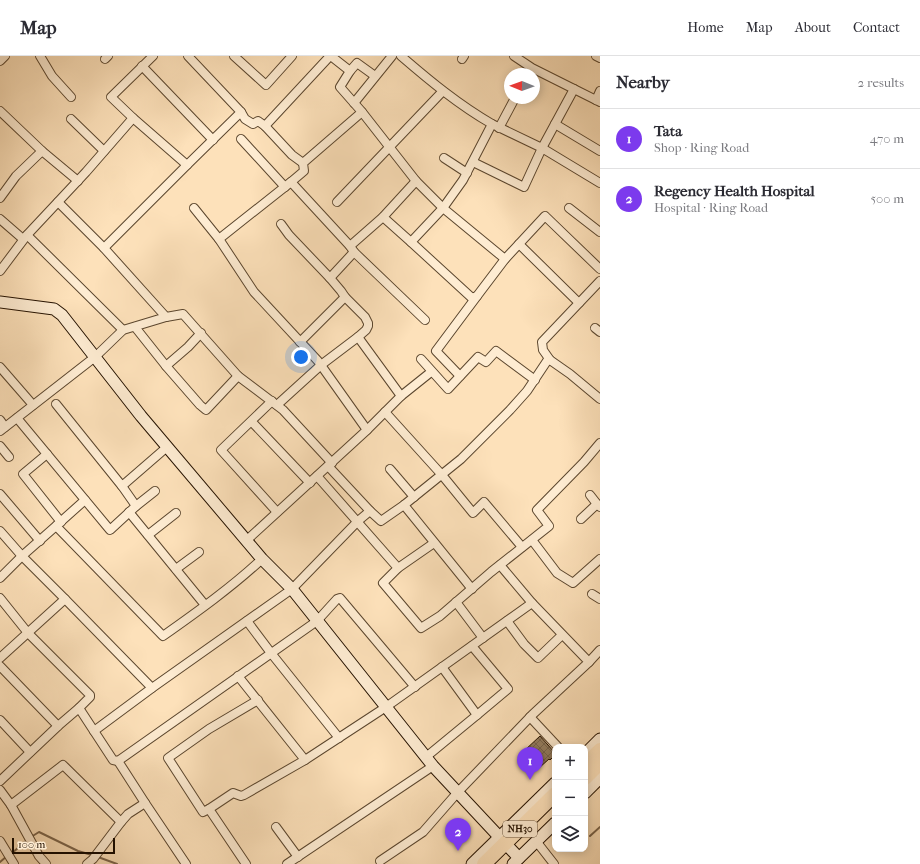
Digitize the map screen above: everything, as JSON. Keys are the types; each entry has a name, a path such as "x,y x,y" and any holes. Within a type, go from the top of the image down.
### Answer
{"highway":[{"path":"588,762 600,750"},
{"path":"588,775 600,763"},
{"name":"NH30","path":"484,864 510,850 552,798"},
{"name":"NH30","path":"497,864 552,810"}],"street":[{"path":"0,61 5,56"},
{"path":"40,56 52,76 71,97"},
{"path":"188,56 241,112 245,119 253,124 258,121 265,126 292,155 303,163 304,171 219,239"},
{"path":"234,56 266,85 292,56"},
{"path":"265,126 331,56 350,71"},
{"path":"354,103 392,56"},
{"path":"514,56 527,68"},
{"path":"596,56 600,58"},
{"path":"150,57 111,97 187,165"},
{"path":"406,58 442,92 474,114 542,148 600,183"},
{"path":"376,76 357,63 340,87 362,112 416,181 443,208 504,260"},
{"path":"142,66 213,140"},
{"path":"540,75 574,89 598,102 600,91"},
{"path":"473,162 524,187 542,148 574,89"},
{"path":"337,202 442,92"},
{"path":"411,242 443,208 512,104"},
{"path":"0,111 42,151 78,181"},
{"path":"104,248 241,112"},
{"path":"303,163 362,112"},
{"path":"0,271 25,237 78,181 133,118"},
{"path":"71,119 104,151"},
{"path":"555,124 600,151"},
{"path":"241,139 425,320"},
{"path":"0,198 16,176 42,151"},
{"path":"444,158 467,173"},
{"path":"330,278 352,249 416,181"},
{"path":"58,202 104,248 166,317"},
{"path":"194,208 219,239 254,292 320,365 367,430"},
{"path":"569,208 600,232"},
{"path":"460,376 436,351 504,260 545,216 600,269"},
{"path":"383,217 472,298 477,296"},
{"path":"0,218 25,237 123,330"},
{"path":"277,512 221,450 320,365 358,337 366,330 368,322 345,297 342,291 289,235 281,224"},
{"path":"519,244 579,302"},
{"path":"600,281 542,342 543,350 550,360 570,374 600,399"},
{"path":"300,342 345,297"},
{"path":"0,302 54,309 62,315 167,447 262,559 292,589 433,766 510,850"},
{"path":"2,426 17,418 95,357 123,330 166,317 183,314 238,376 283,410 370,511 381,521 404,505 460,459 510,410 527,391 547,362 550,360"},
{"path":"135,327 200,406 206,410 238,376"},
{"path":"166,366 188,347 201,333"},
{"path":"358,337 402,396"},
{"path":"421,360 448,390 478,357 486,362 496,351 535,380"},
{"path":"0,367 33,405"},
{"path":"247,540 402,396 431,372"},
{"path":"56,404 122,486 136,506"},
{"path":"385,412 442,475 473,513 484,502 522,548"},
{"path":"17,418 110,530 155,491"},
{"path":"252,422 310,483"},
{"path":"434,542 398,568 383,583 421,628 440,616 549,526 537,510 584,462 600,443"},
{"path":"0,446 10,457"},
{"path":"122,486 167,447"},
{"path":"47,454 23,474 59,524 163,636 252,569 262,559"},
{"path":"390,469 414,497"},
{"path":"317,476 398,568"},
{"path":"0,494 40,541"},
{"path":"582,518 599,506 590,495"},
{"path":"0,578 22,556 85,500"},
{"path":"404,505 472,589"},
{"path":"94,731 292,589 358,521 370,511"},
{"path":"129,512 205,605"},
{"path":"148,535 176,513"},
{"path":"0,531 22,556 152,688"},
{"path":"532,540 557,573 573,583 600,559"},
{"path":"176,569 199,552"},
{"path":"500,565 532,603 589,662"},
{"path":"592,594 600,599"},
{"path":"0,598 28,633 90,695 90,697 79,708 0,781"},
{"path":"118,761 317,621 337,599 340,598 415,686"},
{"path":"0,657 65,599"},
{"path":"456,602 483,638"},
{"path":"258,700 209,729 168,758 203,812 233,793 241,796 244,795 305,760 386,708 532,603"},
{"path":"247,621 270,653 339,738"},
{"path":"507,621 533,655 538,658 562,635"},
{"path":"426,757 508,689 472,646"},
{"path":"380,861 423,832 458,792 530,717 600,650"},
{"path":"0,666 58,726"},
{"path":"442,667 477,715"},
{"path":"238,676 305,760"},
{"path":"79,708 113,760 118,761 186,864"},
{"path":"530,717 555,744"},
{"path":"0,720 30,752"},
{"path":"588,751 600,739"},
{"path":"11,805 63,764 121,822"},
{"path":"287,864 433,766"},
{"path":"588,790 600,778"},
{"path":"510,850 552,787"},
{"path":"0,790 11,805 39,856 46,864"},
{"path":"92,862 128,814 145,803"},
{"path":"208,809 246,864"},
{"path":"472,864 536,841 552,826"},
{"path":"276,827 298,857"},
{"path":"0,841 14,864"},
{"path":"536,841 554,864"}],"building":[{"path":"540,736 552,750 552,758 539,768 524,751"}],"waterway":[{"path":"590,836 600,827"},
{"path":"31,837 39,832 78,851 92,855"},
{"path":"11,854 27,840"},
{"path":"0,862 7,856"},
{"path":"98,857 117,864"}],"place":[{"name":"Tata","path":"530,780"},
{"name":"Regency Health Hospital","path":"458,851"}]}
